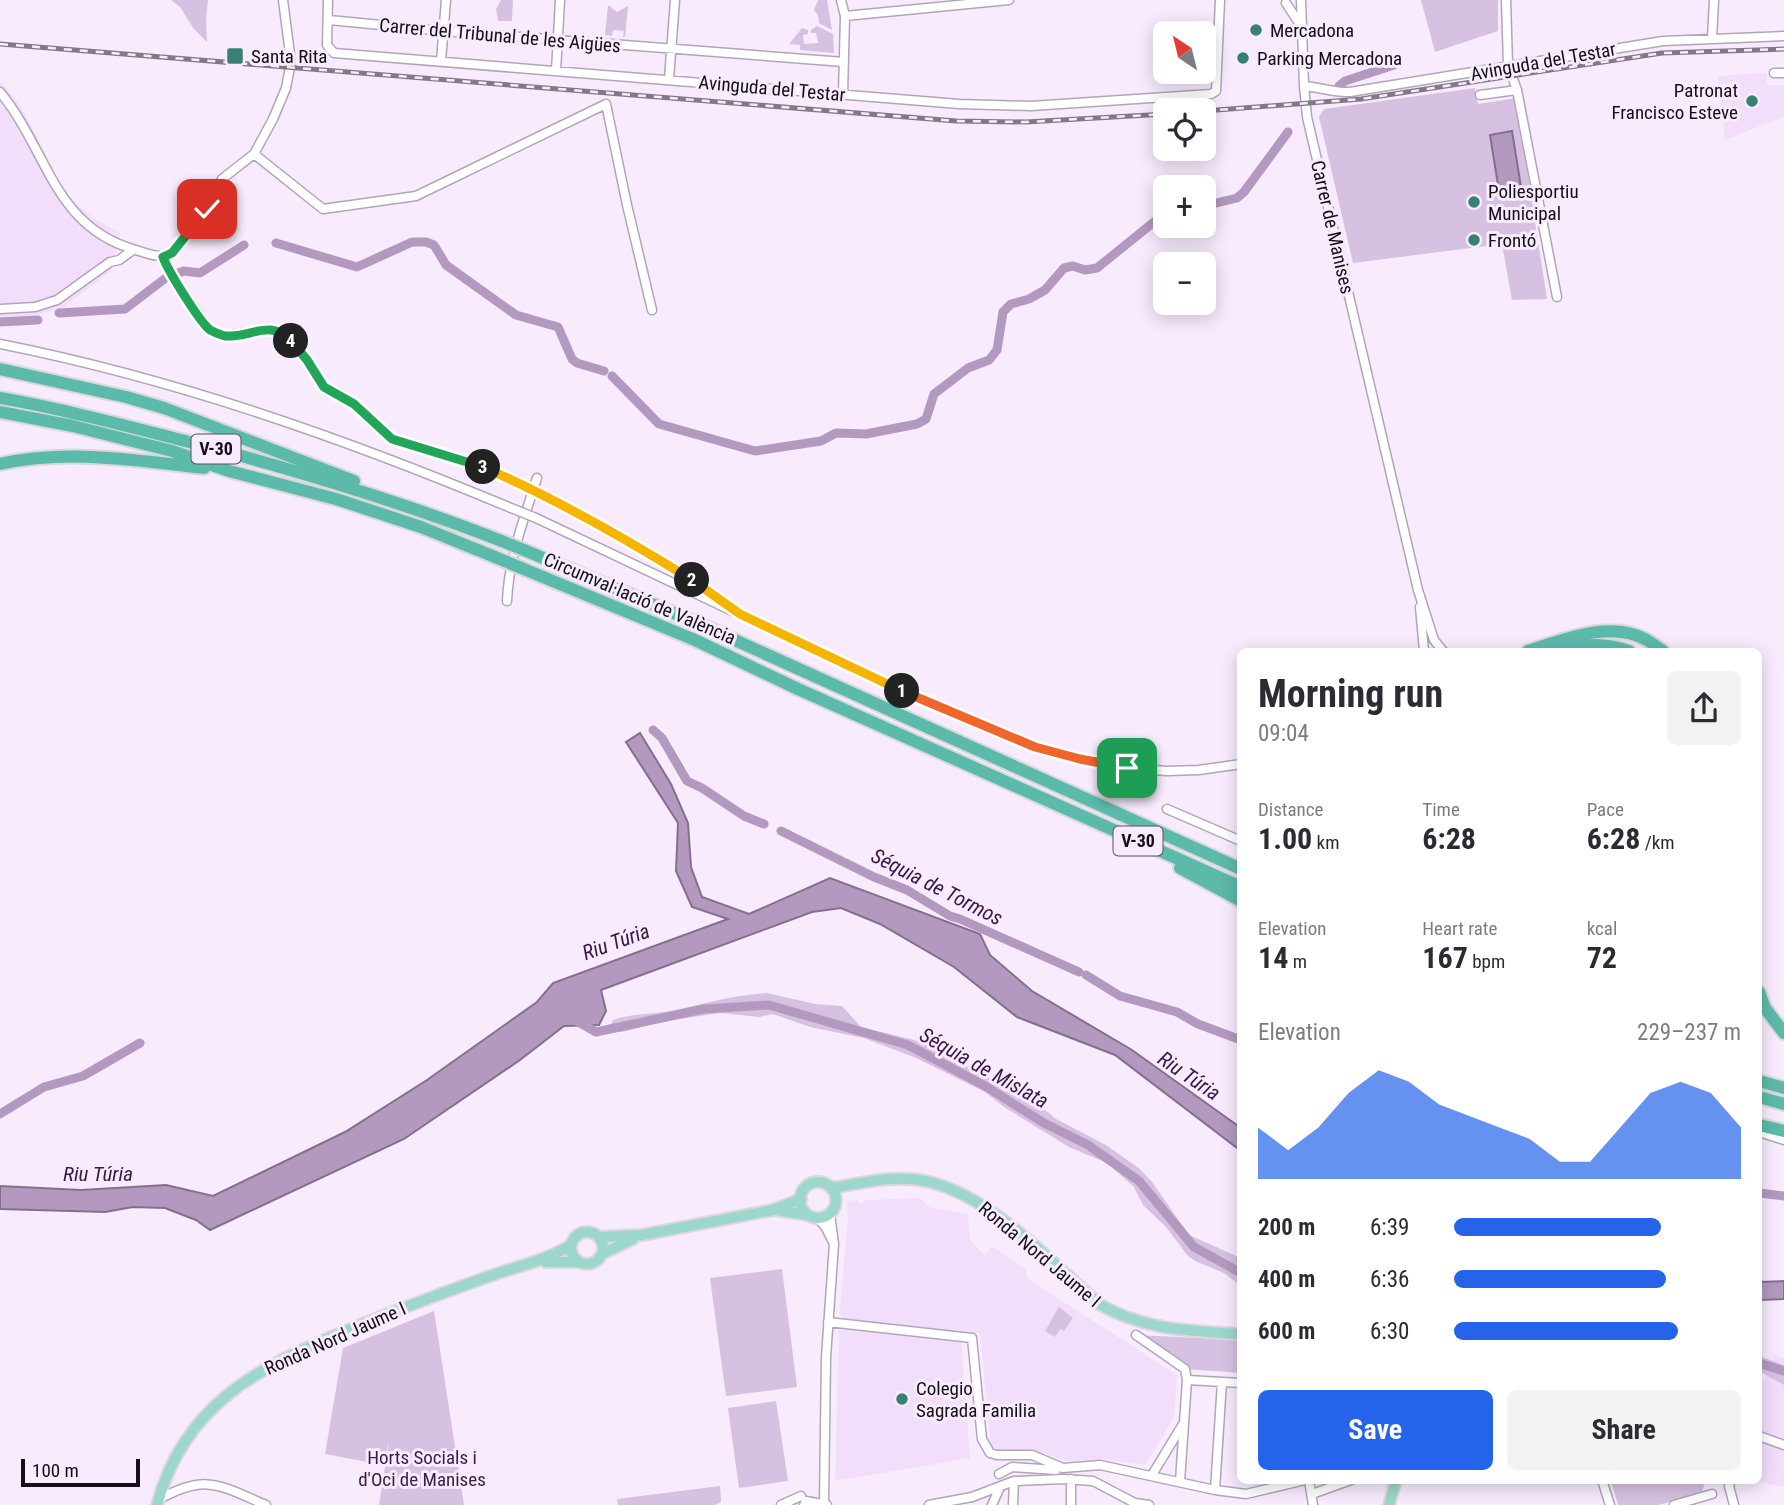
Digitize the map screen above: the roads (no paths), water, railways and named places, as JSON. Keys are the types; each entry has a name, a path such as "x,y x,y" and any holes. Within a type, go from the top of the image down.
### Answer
{"highway":[{"path":"0,369 127,397 164,408 378,490 428,513"},
{"name":"Circumval·lació de València","path":"0,398 74,411 343,485 428,513 695,622 1237,867"},
{"name":"Circumval·lació de València","path":"0,412 73,426 172,451 229,471 349,503 421,527 695,640 1237,885"},
{"path":"0,464 37,458 86,456 229,471"},
{"path":"1537,648 1573,636 1611,631 1643,637 1659,648"},
{"path":"1572,648 1608,644 1620,648"},
{"path":"1035,795 1237,899"},
{"path":"1762,1000 1784,1033"},
{"path":"1762,1082 1784,1088"},
{"path":"1762,1098 1784,1104"},
{"path":"1762,1126 1784,1130"}],"main road":[{"name":"Ronda Nord Jaume I","path":"833,1193 881,1178 914,1179 942,1184 965,1193 999,1217 1099,1304 1116,1314 1149,1326 1237,1334"},
{"path":"773,1210 819,1216 834,1209 833,1193 820,1183 814,1183 804,1191 801,1199 801,1205 819,1216"},
{"path":"600,1237 603,1245 598,1261 591,1264 578,1262 572,1254 571,1245 576,1236 585,1232 600,1237 642,1235 773,1210 801,1199"},
{"path":"602,1254 642,1235"},
{"name":"Ronda Nord Jaume I","path":"158,1502 172,1466 190,1434 228,1393 252,1375 278,1360 388,1314 529,1264 571,1245"},
{"name":"Ronda Nord Jaume I","path":"529,1264 578,1262"},
{"path":"1389,1505 1395,1484"}],"street":[{"path":"283,0 290,67 286,88 273,119 254,154 222,179 207,209 167,255 170,274 209,329 223,336 270,329 282,332 307,360 324,387 354,404 392,439 483,467 534,489 651,555 740,614"},
{"path":"328,0 329,20"},
{"path":"441,61 446,0"},
{"path":"556,71 560,0"},
{"path":"669,79 675,0"},
{"path":"841,0 845,16 843,94"},
{"path":"845,16 916,4 1009,0"},
{"name":"Avinguda del Testar","path":"329,20 327,45 334,53 959,104 1031,106 1211,94 1216,91 1220,0"},
{"path":"1283,2 1300,0"},
{"name":"Carrer de Manises","path":"1300,0 1305,105 1418,590"},
{"path":"1506,0 1508,65 1517,90 1557,297"},
{"path":"1712,38 1714,0"},
{"path":"1283,2 1303,28"},
{"name":"Carrer del Tribunal de les Aigües","path":"329,20 558,41 845,62"},
{"name":"Avinguda del Testar","path":"1304,86 1350,92 1663,41 1784,36"},
{"path":"1774,73 1784,73"},
{"path":"1480,96 1517,90"},
{"path":"0,92 13,107 71,210 82,221 130,249 167,255"},
{"path":"254,154 323,209 416,195 607,104 652,310"},
{"path":"110,262 117,242"},
{"path":"0,309 35,307 57,300 110,262 118,260 130,249"},
{"path":"0,344 68,357 276,417 431,475 536,518 900,690 1052,753 1127,768 1167,771 1237,765"},
{"path":"507,601 512,555 537,478"},
{"path":"1418,590 1424,648"},
{"path":"1418,590 1434,640 1441,648"},
{"path":"1167,809 1237,839"},
{"path":"1762,1133 1784,1140"},
{"path":"781,1505 804,1501 825,1505 825,1357 834,1244 819,1216"},
{"path":"828,1322 972,1338 985,1447 997,1455 1032,1455 1060,1469 1067,1479 1071,1505"},
{"path":"1136,1335 1185,1368 1187,1380 1180,1481"},
{"path":"1187,1380 1237,1383"},
{"path":"1215,1490 1222,1382"},
{"path":"1152,1475 1184,1421"},
{"path":"1762,1440 1784,1445"},
{"path":"1172,1441 1183,1442"},
{"path":"999,1474 1012,1466 1060,1469 1100,1465 1215,1490 1246,1494 1290,1484"},
{"path":"933,1505 972,1497 1014,1481 1067,1479 1093,1481 1135,1503 1149,1505"},
{"path":"1013,1505 1014,1481"},
{"path":"158,1502 181,1487 203,1482 266,1505"},
{"path":"1308,1484 1313,1505"},
{"path":"1312,1494 1340,1484"},
{"path":"1603,1484 1610,1505"},
{"path":"1729,1484 1734,1505"},
{"path":"992,1505 1000,1487"},
{"path":"1674,1505 1712,1494"},
{"path":"241,1505 246,1496"}],"waterway":[{"path":"1339,86 1345,81 1394,65"},
{"path":"1216,203 1237,198 1244,192 1288,132"},
{"path":"612,376 659,424 755,451 821,441 836,433 866,434 917,424 926,419 934,394 968,368 989,360 997,350 1003,312 1011,304 1029,299 1045,290 1064,268 1097,268 1153,223"},
{"path":"276,243 357,267 412,242 434,245 446,265 516,315 558,327 572,359 577,363 604,371"},
{"path":"59,313 125,309 167,277 184,271 200,273 244,245"},
{"path":"0,322 38,320"},
{"name":"Séquia de Tormos","path":"653,730 662,738 687,781 744,816 764,824"},
{"name":"Séquia de Tormos","path":"781,831 874,877 907,890 950,916 1079,972"},
{"name":"Séquia de Tormos","path":"1086,975 1120,996 1177,1012 1198,1024 1237,1039"},
{"name":"Séquia de Mislata","path":"575,1020 596,1032 704,1009 769,1005 908,1045 985,1086 1044,1123 1088,1145 1139,1181 1194,1247 1237,1271"},
{"name":"Séquia de Tormos","path":"0,1114 44,1087 83,1076 140,1043"},
{"name":"Séquia de Tormos","path":"1762,1193 1784,1196"},
{"name":"Séquia de Mislata","path":"1762,1364 1784,1371"}],"railway":[{"path":"0,44 956,121 1026,122 1153,115"},
{"path":"1216,110 1361,99 1662,53 1784,49"}],"place":[{"name":"Mercadona","path":"1256,30"},
{"name":"Santa Rita","path":"235,56"},
{"name":"Parking Mercadona","path":"1243,58"},
{"name":"Patronat Francisco Esteve","path":"1752,101"},
{"name":"Poliesportiu Municipal","path":"1474,202"},
{"name":"Frontó","path":"1474,240"},
{"name":"Colegio Sagrada Familia","path":"902,1399"}],"water label":[{"name":"Riu Túria","path":"616,942"},
{"name":"Riu Túria","path":"1189,1076"},
{"name":"Riu Túria","path":"98,1174"}],"park label":[{"name":"Horts Socials i d'Oci de Manises","path":"422,1468"}]}
